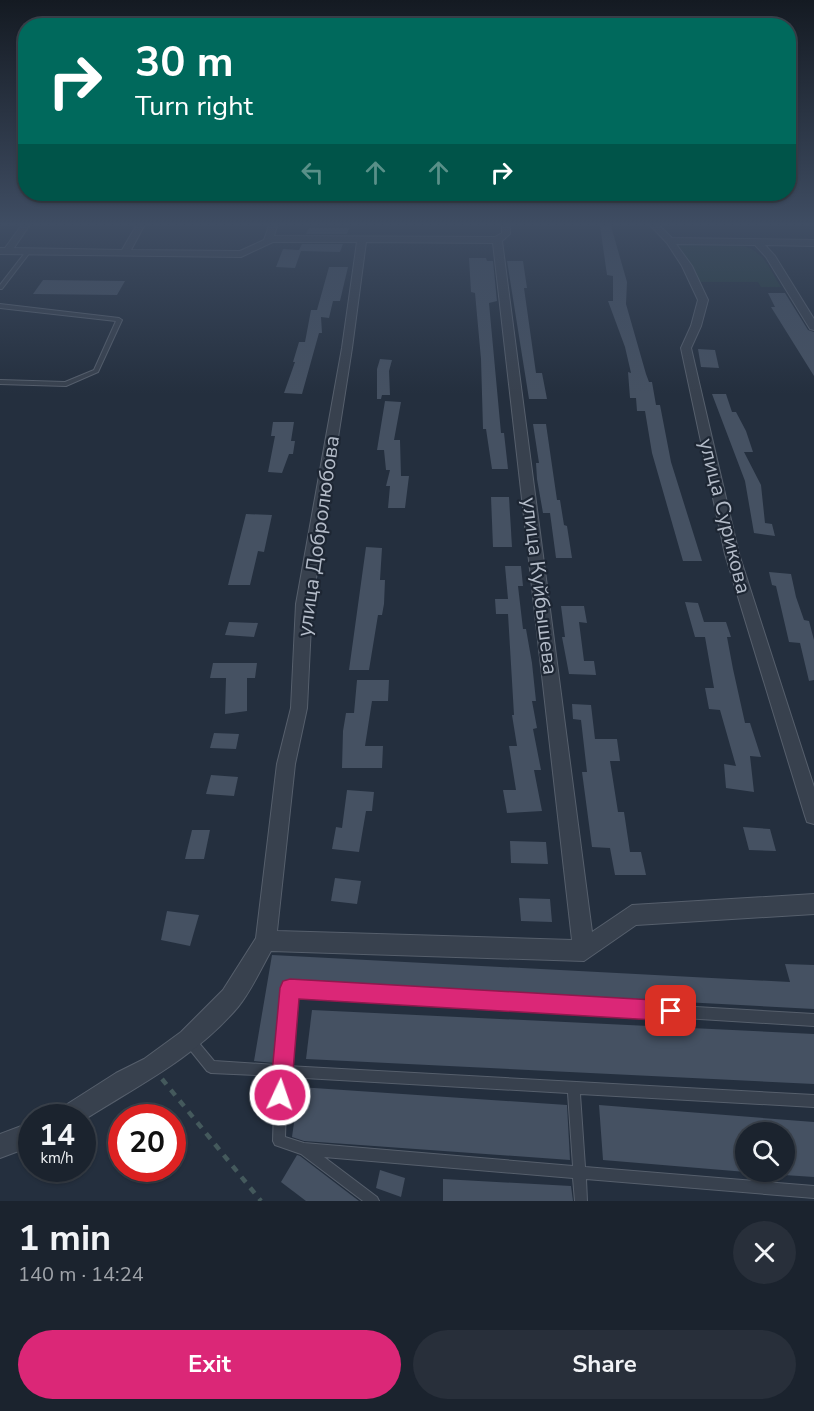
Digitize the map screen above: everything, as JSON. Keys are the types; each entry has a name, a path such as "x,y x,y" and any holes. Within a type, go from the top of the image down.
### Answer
{"street":[{"name":"улица Добролюбова","path":"266,940 286,764 299,708 304,604 356,282"},
{"name":"улица Куйбышева","path":"502,282 585,951"},
{"name":"улица Сурикова","path":"695,282 703,300 696,326 686,348 732,554 814,816"},
{"path":"786,282 814,327"},
{"path":"88,1104 124,1081 152,1067 189,1040 231,998 266,940 585,951 633,915 814,904"},
{"path":"0,1146 18,1139"}],"lane":[{"path":"0,306 119,320 96,371 66,384 0,382"},
{"path":"814,1020 290,988 281,1072 279,1141 304,1149 814,1192"},
{"path":"189,1040 211,1067 814,1101"},
{"path":"574,1088 581,1201"},
{"path":"304,1149 373,1201"}],"path":[{"path":"152,1067 261,1201"}],"green space":[{"path":"758,282 778,282 781,287 761,287"}],"building":[{"path":"42,282 124,282 117,295 33,294"},
{"path":"325,282 344,282 340,301 333,301 329,318 321,317 322,333 319,333 302,394 284,393 295,362 293,362 299,342 305,342 311,310 317,310"},
{"path":"470,282 495,282 497,301 489,303 501,433 504,433 508,469 492,469 486,429 483,429 481,359 475,293 471,292"},
{"path":"510,282 526,282 527,288 524,288 536,373 542,373 547,399 529,399"},
{"path":"613,282 627,282 626,304 646,374 649,382 652,382 656,405 660,405 671,462 702,561 683,561 652,453 645,411 637,411 636,398 630,398 628,372 631,373 625,347 608,301 613,301"},
{"path":"768,293 785,293 808,330 814,332 814,376 771,307 775,307"},
{"path":"698,349 715,350 719,368 701,367"},
{"path":"380,359 392,360 389,371 390,395 382,395 381,399 377,399 377,369"},
{"path":"712,394 726,394 732,412 736,412 746,431 753,452 744,452 761,485 765,523 772,524 775,536 754,533 745,481"},
{"path":"385,401 401,402 394,440 400,440 401,476 409,476 405,508 388,508 390,486 386,486 390,470 386,470 384,450 377,450"},
{"path":"273,422 294,422 291,441 295,441 293,454 289,454 282,473 268,472 275,436 271,436"},
{"path":"533,424 546,424 557,500 560,500 564,525 567,526 572,558 556,558 550,513 543,513 537,479 536,463 539,463"},
{"path":"491,497 509,497 512,547 493,547"},
{"path":"246,514 272,515 264,552 258,551 250,585 228,585"},
{"path":"366,547 382,548 380,580 385,580 384,604 382,615 378,615 369,670 349,670"},
{"path":"505,566 521,566 523,586 518,586 523,629 526,629 532,663 536,701 532,701 537,728 533,729 541,770 534,770 542,811 507,813 503,790 516,790 509,746 517,746 512,715 514,715 508,614 496,614 495,599 508,599"},
{"path":"769,572 791,574 804,620 809,621 814,640 814,680 809,681 800,643 789,642 776,586 772,585"},
{"path":"685,602 698,603 704,622 726,622 731,637 727,637 745,723 750,723 761,757 750,756 754,792 726,788 724,764 736,766 720,710 709,709 705,688 714,688 705,637 695,637"},
{"path":"561,606 584,606 587,623 579,622 584,661 594,661 596,675 569,674 562,637 565,637"},
{"path":"229,622 258,623 254,637 225,635"},
{"path":"213,663 257,663 255,678 247,678 247,711 225,714 226,678 210,678"},
{"path":"357,680 389,680 388,701 372,701 365,746 383,746 382,768 342,768 346,713 354,713"},
{"path":"572,704 591,705 595,739 617,739 620,761 610,761 618,812 624,812 630,852 641,852 646,875 615,875 610,848 592,847 582,772 587,772 581,720 573,719"},
{"path":"214,733 239,734 236,749 210,748"},
{"path":"211,775 238,777 234,796 206,794"},
{"path":"347,790 374,792 372,811 366,811 359,852 332,849 336,827 342,828"},
{"path":"743,827 770,829 776,851 749,850"},
{"path":"192,830 210,830 204,859 185,859"},
{"path":"510,841 546,842 548,864 511,863"},
{"path":"335,878 361,881 357,904 331,901"},
{"path":"519,898 550,899 552,922 521,921"},
{"path":"167,911 199,915 190,946 161,940"},
{"path":"272,955 790,982 785,964 814,965 814,1009 287,981 283,988 274,1063 254,1061"},
{"path":"312,1010 814,1034 814,1084 306,1059"},
{"path":"259,1077 273,1080 272,1108 257,1109"},
{"path":"299,1087 567,1105 570,1160 304,1141 292,1137"},
{"path":"599,1105 814,1122 814,1177 795,1176 795,1122 735,1122 735,1171 603,1160"},
{"path":"297,1155 359,1201 306,1201 281,1182"},
{"path":"380,1170 405,1178 401,1197 376,1188"},
{"path":"443,1179 571,1186 573,1201 443,1201"}],"route":[{"path":"280,1095 290,988 671,1011"}]}
